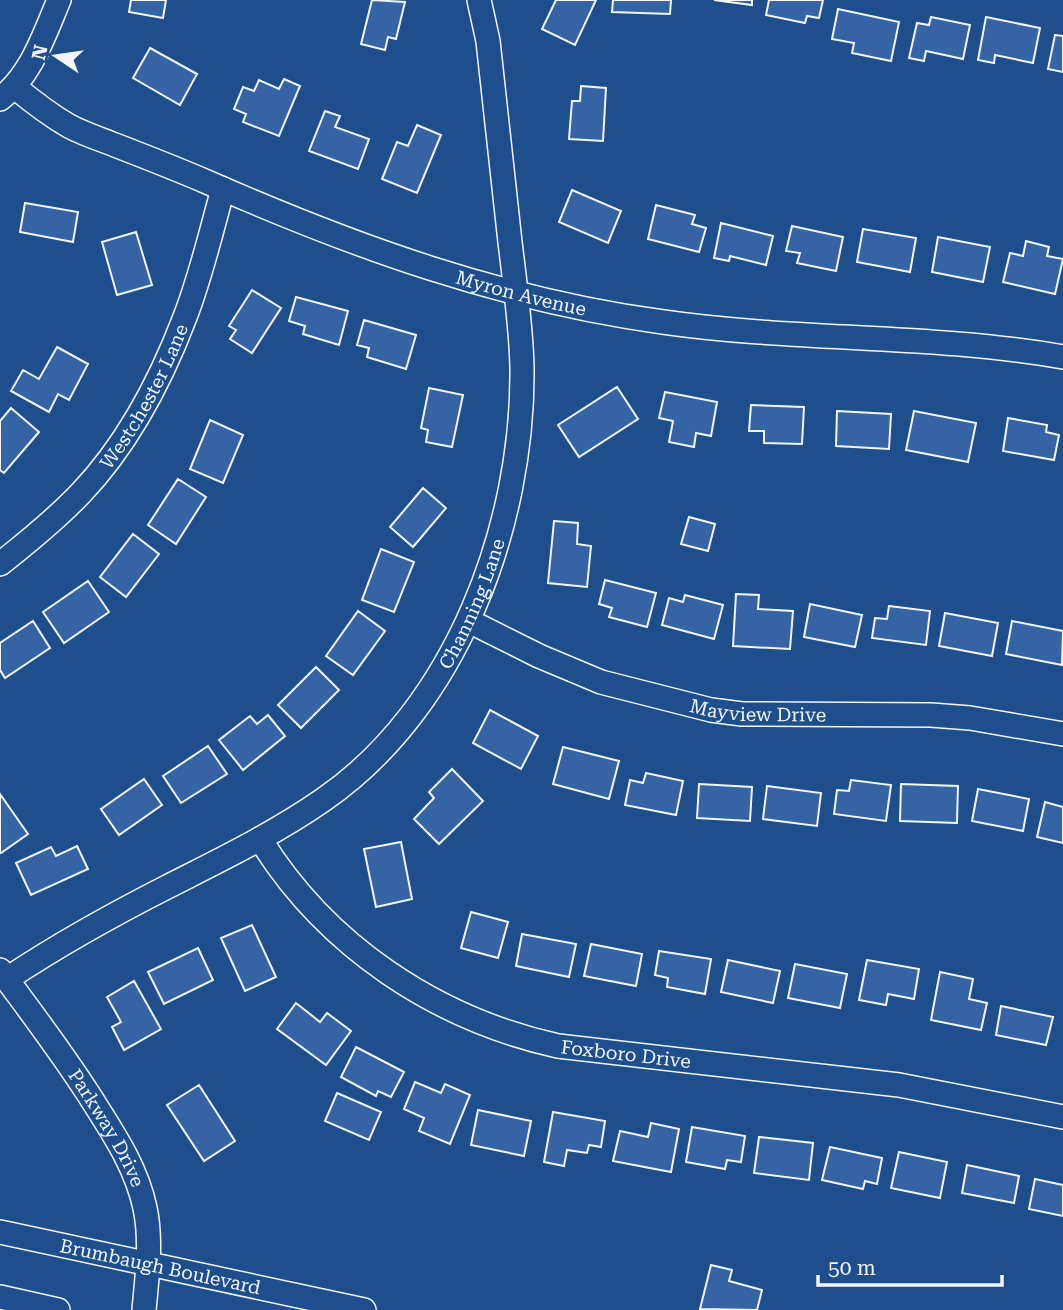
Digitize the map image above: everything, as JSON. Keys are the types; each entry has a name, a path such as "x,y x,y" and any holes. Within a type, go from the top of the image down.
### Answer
{"street":[{"path":"8,93 36,53 59,0"},
{"name":"Channing Lane","path":"4,975 260,839 322,801 372,759 402,726 431,688 469,621 503,522 515,461 522,365 488,41 479,0"},
{"name":"Myron Avenue","path":"8,93 72,128 271,210 404,261 516,294 664,323 777,334 989,348 1063,357"},
{"name":"Westchester Lane","path":"0,564 46,527 113,455 148,396 187,314 223,190"},
{"name":"Mayview Drive","path":"469,621 539,656 601,682 710,710 742,714 931,715 1033,727 1063,734"},
{"name":"Foxboro Drive","path":"260,839 296,890 331,928 391,975 430,999 471,1019 524,1038 558,1046 899,1085 1063,1117"},
{"name":"Parkway Drive","path":"4,975 77,1076 124,1150 137,1179 145,1210 148,1264 144,1310"},
{"name":"Brumbaugh Boulevard","path":"0,1232 364,1310"},
{"path":"0,1297 58,1310"}],"building":[{"path":"131,0 166,0 163,18 129,12"},
{"path":"372,0 405,2 396,39 388,37 385,50 361,44"},
{"path":"556,0 596,0 575,45 542,29"},
{"path":"613,0 671,0 670,14 612,12"},
{"path":"714,0 752,0 752,5"},
{"path":"769,0 823,0 819,18 807,16 805,23 766,15"},
{"path":"838,9 899,22 891,61 852,53 854,43 832,39"},
{"path":"931,17 970,25 963,59 926,51 924,61 909,58 917,23 929,25"},
{"path":"986,17 1040,28 1033,63 995,55 994,63 978,60"},
{"path":"1055,35 1063,36 1063,72 1048,69"},
{"path":"150,48 197,74 180,105 133,78"},
{"path":"284,79 300,86 279,136 243,122 246,114 234,109 243,87 254,91 259,80 279,89"},
{"path":"581,86 606,88 603,141 569,139 572,101 580,101"},
{"path":"325,111 340,116 335,127 369,139 358,169 309,151"},
{"path":"417,125 441,135 417,193 382,179 397,142 408,146"},
{"path":"572,190 621,211 608,243 559,222"},
{"path":"25,203 78,212 73,242 20,232"},
{"path":"656,205 695,215 692,224 706,228 699,252 648,239"},
{"path":"721,223 773,236 766,265 730,256 729,261 714,258"},
{"path":"792,226 843,237 836,271 797,263 800,253 786,251"},
{"path":"863,229 916,238 910,272 857,262"},
{"path":"136,232 152,285 117,295 102,242"},
{"path":"938,237 990,247 983,282 932,272"},
{"path":"1026,241 1049,247 1047,256 1063,259 1055,294 1003,282 1010,253 1023,256"},
{"path":"252,290 281,308 252,353 230,339 236,330 229,326"},
{"path":"296,297 348,311 339,345 303,334 305,326 289,321"},
{"path":"364,320 416,335 406,369 367,357 369,348 357,345"},
{"path":"57,347 88,364 69,400 58,394 49,412 11,391 23,370 39,379"},
{"path":"617,387 638,419 579,457 558,425"},
{"path":"429,388 463,395 452,447 426,442 428,430 421,428"},
{"path":"665,392 717,402 711,436 696,433 694,447 669,442 673,421 659,418"},
{"path":"751,405 804,407 802,444 764,443 764,431 749,431"},
{"path":"11,408 39,432 4,473 0,470 0,421"},
{"path":"837,411 891,414 889,449 836,446"},
{"path":"914,411 976,423 968,462 906,450"},
{"path":"1008,418 1047,425 1046,432 1059,435 1054,460 1003,451"},
{"path":"210,420 243,435 223,483 190,469"},
{"path":"178,479 206,497 176,544 148,525"},
{"path":"423,488 446,508 413,547 390,527"},
{"path":"689,517 715,524 708,551 681,544"},
{"path":"554,521 578,523 577,544 591,546 587,587 548,583"},
{"path":"133,534 159,554 126,597 100,577"},
{"path":"381,549 414,562 394,612 362,600"},
{"path":"605,580 656,593 647,627 609,617 612,608 599,604"},
{"path":"88,581 109,612 64,643 43,612"},
{"path":"736,594 759,595 758,609 793,611 790,649 733,646"},
{"path":"685,595 723,605 714,639 662,625 669,598 683,602"},
{"path":"810,604 862,615 855,647 804,637"},
{"path":"889,606 930,611 926,645 872,638 875,618 887,619"},
{"path":"358,611 385,631 353,675 326,656"},
{"path":"945,613 998,623 992,656 939,646"},
{"path":"33,621 50,648 5,678 0,670 0,643"},
{"path":"1012,621 1063,631 1062,665 1006,654"},
{"path":"316,667 339,690 301,728 278,705"},
{"path":"490,710 538,736 521,769 473,743"},
{"path":"268,715 285,736 243,770 219,740 250,716 257,724"},
{"path":"208,746 227,774 181,803 163,776"},
{"path":"563,747 619,761 609,799 553,784"},
{"path":"452,769 483,801 439,844 414,819 434,798 429,792"},
{"path":"646,773 683,781 676,815 625,805 630,780 643,783"},
{"path":"144,779 162,805 119,835 101,809"},
{"path":"851,780 891,785 886,821 834,814 837,790 849,791"},
{"path":"699,784 752,787 750,821 697,818"},
{"path":"901,784 958,786 957,823 900,821"},
{"path":"767,786 821,793 817,826 763,819"},
{"path":"978,789 1029,799 1023,831 972,821"},
{"path":"0,794 28,834 1,853 0,853"},
{"path":"1045,802 1063,807 1063,843 1037,837"},
{"path":"401,842 412,899 376,907 364,849"},
{"path":"77,846 88,869 31,895 16,863 51,847 56,856"},
{"path":"471,912 508,922 498,958 461,948"},
{"path":"252,925 276,977 245,991 221,938"},
{"path":"522,934 576,944 569,977 516,966"},
{"path":"591,944 642,954 636,986 584,976"},
{"path":"198,948 213,980 164,1004 148,972"},
{"path":"659,951 711,959 705,994 667,987 668,978 655,975"},
{"path":"728,960 780,971 773,1003 721,992"},
{"path":"867,960 919,969 914,999 888,994 886,1005 859,1000"},
{"path":"795,964 847,974 840,1008 788,998"},
{"path":"940,972 973,979 969,999 987,1003 981,1030 931,1020"},
{"path":"134,981 161,1029 124,1050 112,1027 121,1022 107,997"},
{"path":"296,1003 320,1022 327,1013 351,1031 326,1065 277,1029"},
{"path":"1001,1006 1053,1017 1046,1045 996,1035"},
{"path":"356,1047 404,1072 391,1097 378,1091 376,1096 341,1077"},
{"path":"415,1082 441,1093 445,1084 470,1095 450,1144 419,1131 424,1118 404,1109"},
{"path":"199,1085 235,1141 204,1161 167,1105"},
{"path":"337,1093 381,1112 369,1140 325,1121"},
{"path":"478,1110 531,1121 524,1156 471,1145"},
{"path":"553,1112 605,1121 601,1147 589,1145 587,1153 567,1150 564,1166 544,1162"},
{"path":"651,1123 679,1129 671,1172 613,1161 620,1131 648,1137"},
{"path":"692,1127 745,1136 741,1162 727,1160 725,1169 686,1162"},
{"path":"759,1137 813,1143 809,1180 754,1173"},
{"path":"830,1147 882,1158 877,1184 865,1181 863,1189 822,1180"},
{"path":"899,1152 947,1162 940,1198 891,1188"},
{"path":"967,1165 1019,1176 1014,1203 962,1193"},
{"path":"1035,1179 1063,1185 1063,1216 1029,1209"},
{"path":"711,1265 732,1270 729,1281 762,1290 757,1310 700,1309"}]}
